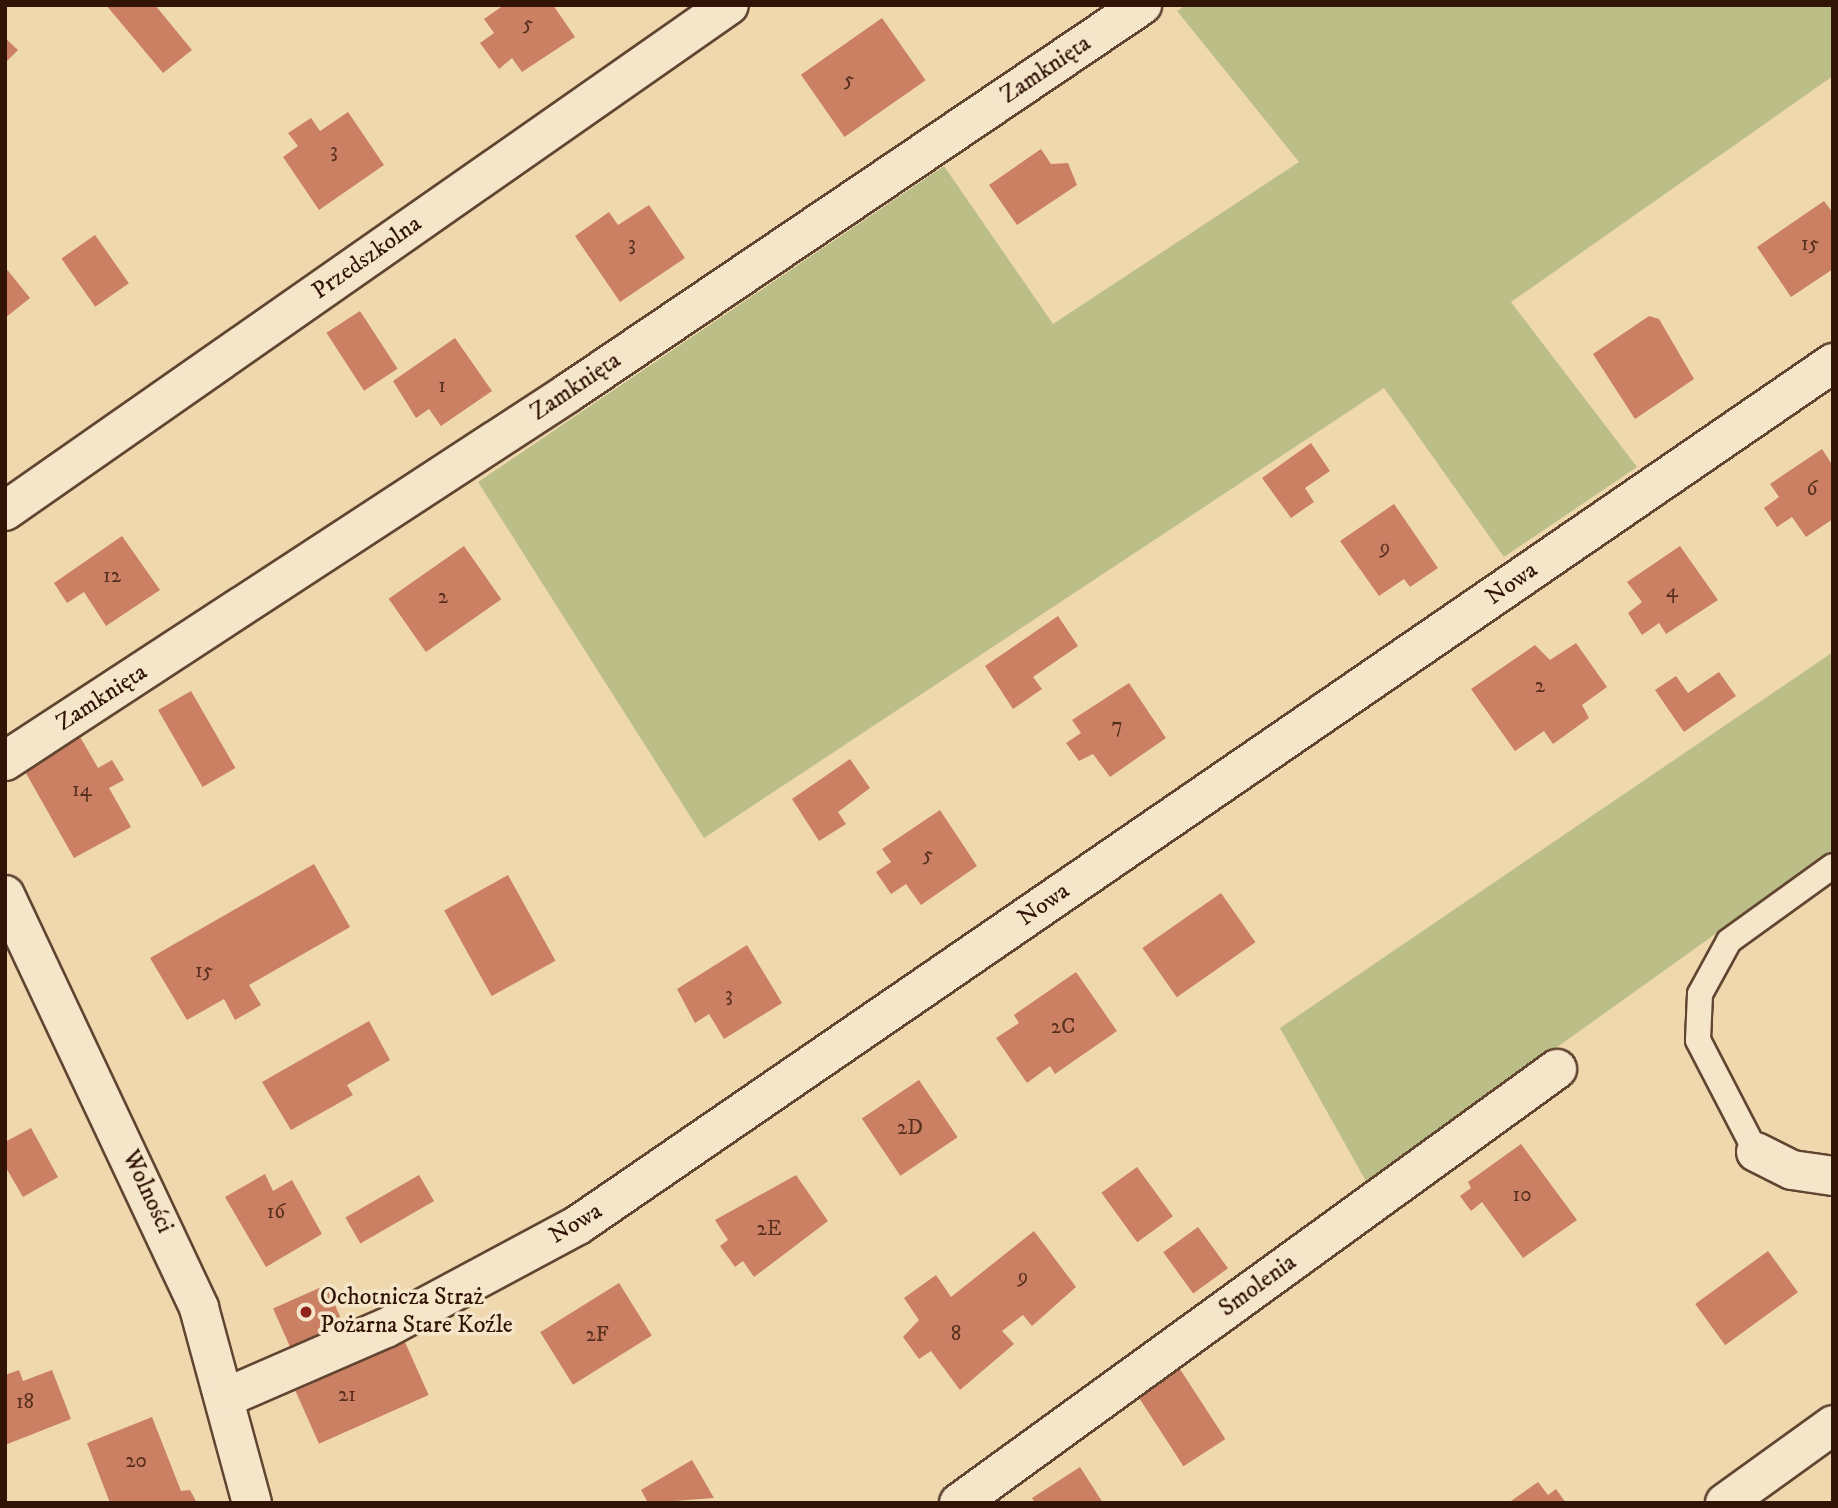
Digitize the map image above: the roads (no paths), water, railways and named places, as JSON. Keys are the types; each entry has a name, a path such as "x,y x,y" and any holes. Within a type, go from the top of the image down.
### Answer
{"street":[{"name":"Przedszkolna","path":"5,511 729,5"},
{"name":"Zamknięta","path":"5,761 568,393 1142,5"},
{"name":"Nowa","path":"227,1397 386,1328 578,1225 1833,363"},
{"name":"Wolności","path":"8,907 162,1221 199,1308 227,1397 252,1503"},
{"name":"Smolenia","path":"960,1503 1557,1069"},
{"path":"1756,1152 1793,1170 1833,1176"},
{"path":"1726,1503 1833,1425"}],"lane":[{"path":"1756,1152 1698,1040 1700,994 1729,941 1833,866"}],"place":[{"name":"Ochotnicza Straż Pożarna Stare Koźle","path":"306,1312"}]}
